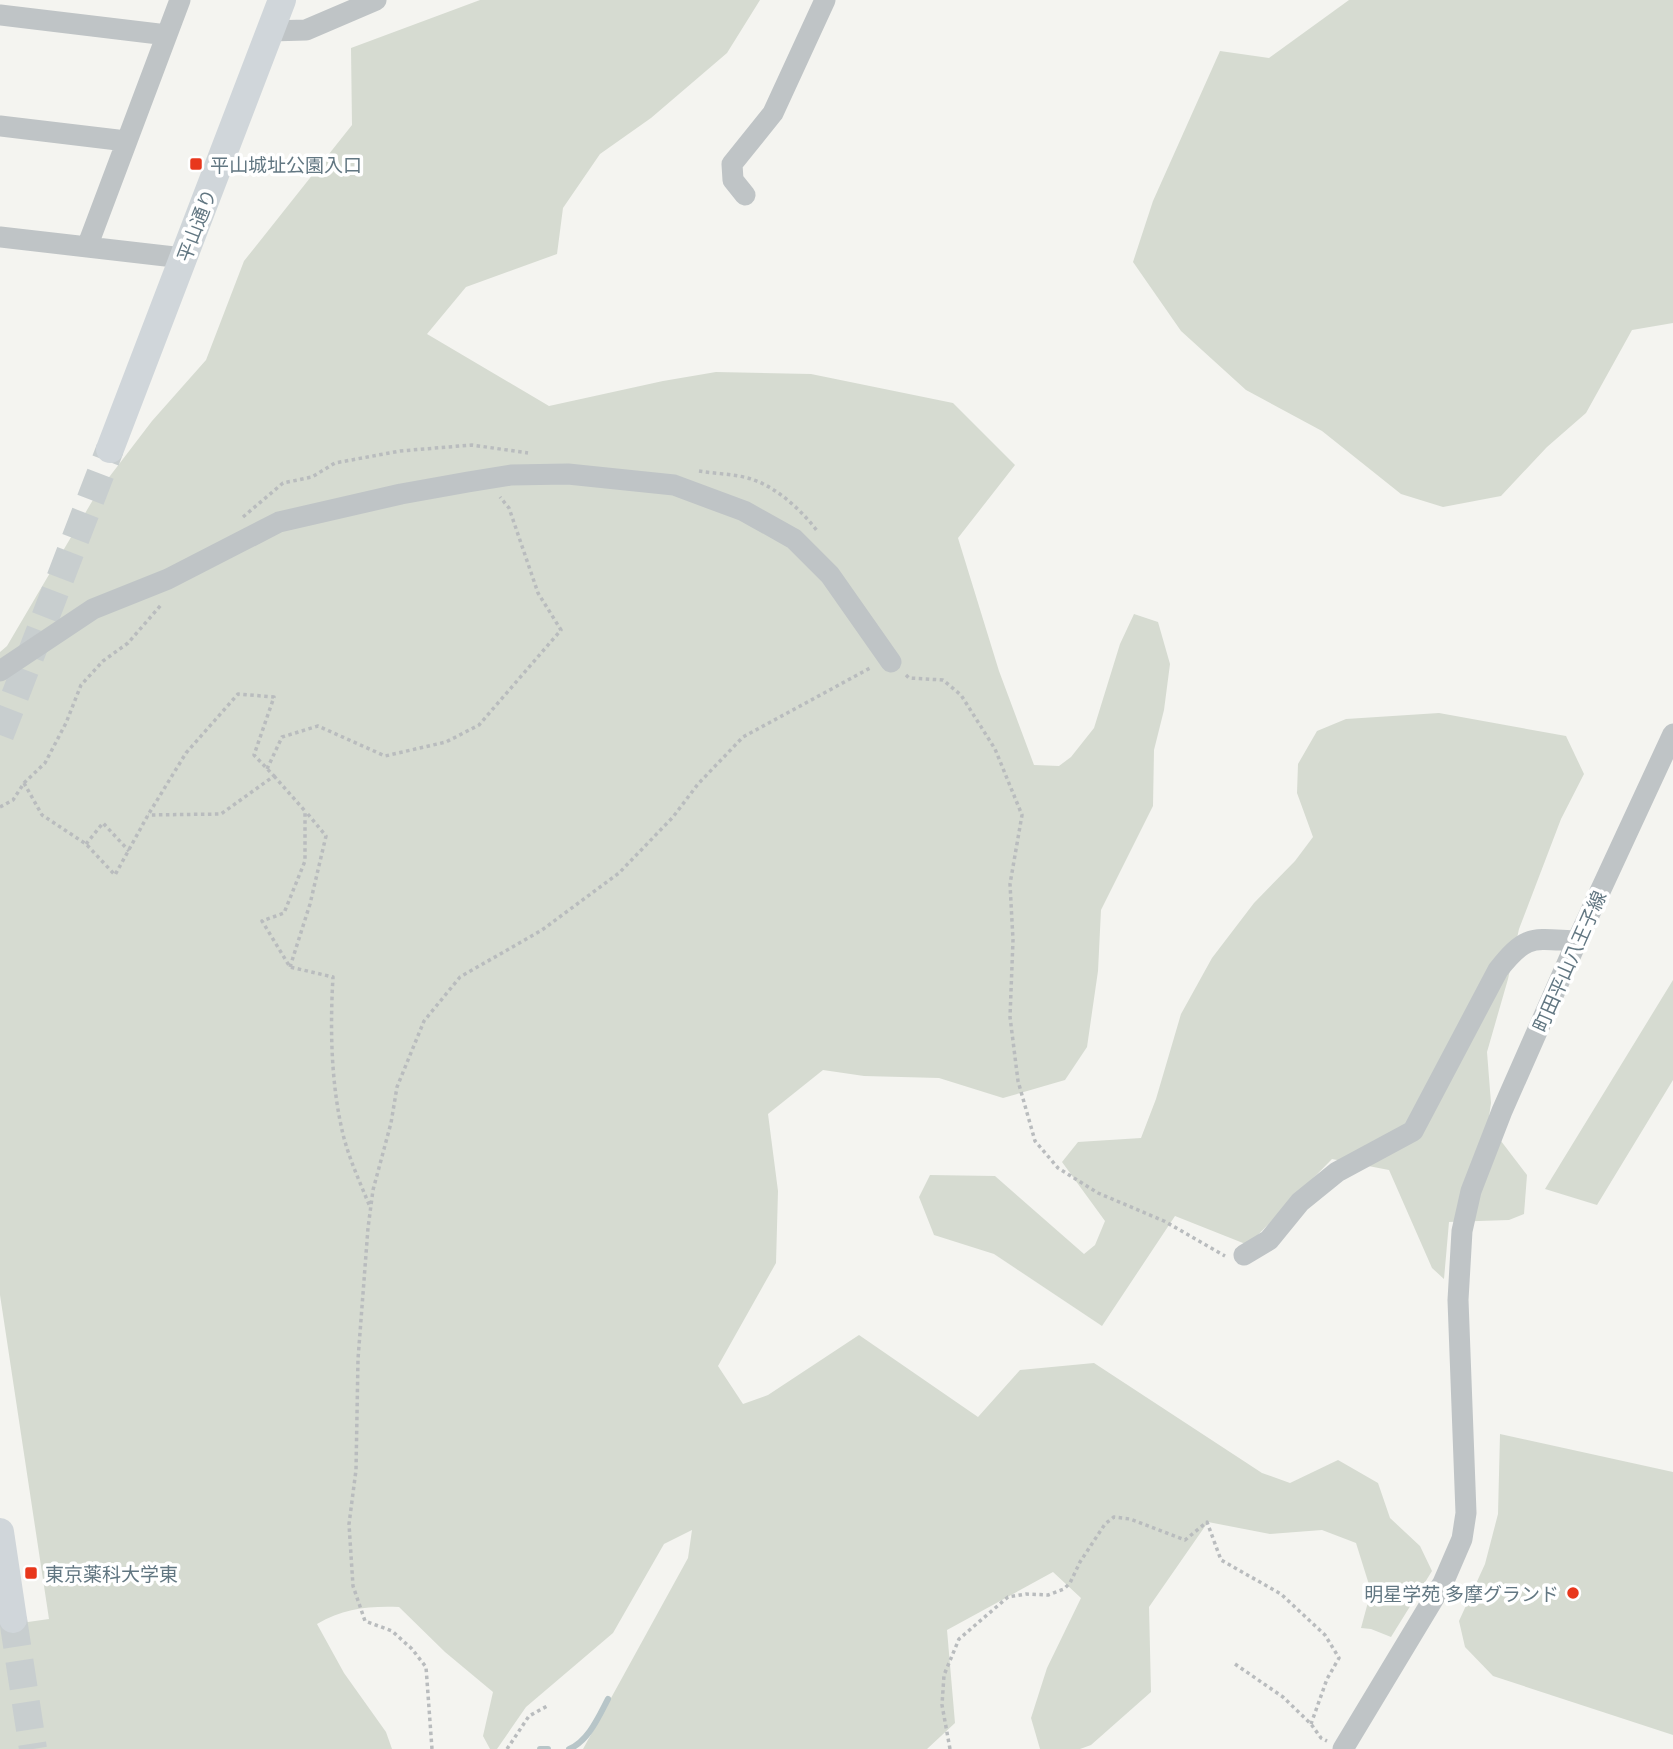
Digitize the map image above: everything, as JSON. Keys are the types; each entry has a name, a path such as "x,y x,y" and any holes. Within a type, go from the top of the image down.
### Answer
{"main road":[{"name":"平山通り","path":"110,449 282,0"},
{"path":"0,1532 13,1619"}],"street":[{"path":"87,247 180,0"},
{"path":"270,31 306,30 376,0"},
{"path":"744,195 733,180 732,164 774,113 825,0"},
{"path":"0,15 167,35"},
{"path":"0,126 126,141"},
{"path":"0,237 183,258"},
{"path":"0,671 93,608 168,579 279,522 401,494 485,479 511,475 568,474 674,485 744,510 794,539 830,575 891,662"},
{"name":"町田平山八王子線","path":"1344,1748 1443,1583 1462,1539 1466,1513 1458,1300 1462,1231 1471,1191 1502,1111 1577,941 1673,734"},
{"path":"1244,1255 1269,1240 1300,1202 1337,1172 1413,1131 1498,970 1512,953 1522,944 1533,940 1577,941"}],"path":[{"path":"240,520 283,483 312,477 335,463 400,451 472,445 536,454"},
{"path":"695,471 754,480 780,495 811,523 818,533"},
{"path":"267,769 282,737 318,726 385,756 446,742 479,725 561,629 538,593 509,508 485,479"},
{"path":"0,807 13,800 24,783 45,762 66,723 81,685 103,661 128,643 166,600"},
{"path":"432,1749 426,1667 412,1648 391,1631 365,1622 353,1586 349,1524 356,1470 358,1359 371,1208 397,1087 424,1021 460,977 542,930 619,873 673,817 698,784 743,737 875,666 891,662 909,678 943,680 961,695 995,749 1022,815 1010,884 1013,940 1010,1017 1018,1081 1035,1141 1058,1168 1098,1193 1164,1221 1222,1256 1244,1255"},
{"path":"24,783 42,816 86,844 116,875 148,815 186,754 238,694 274,697 254,755 326,836 310,904 290,967"},
{"path":"148,815 221,814 274,776"},
{"path":"305,811 305,861 284,913 262,921 290,967 333,978 331,1007 334,1089 350,1158 371,1208"},
{"path":"86,844 103,824 129,851"},
{"path":"950,1749 942,1705 944,1675 959,1639 1008,1597 1048,1595 1064,1590 1105,1524 1114,1517 1130,1519 1185,1540 1207,1522 1222,1560 1281,1594 1325,1635 1339,1658 1327,1679 1311,1724"},
{"path":"1235,1664 1283,1697 1311,1724 1321,1738 1344,1748"},
{"path":"507,1749 529,1716 549,1705"}],"shaded area":[{"path":"480,0 760,0 727,53 651,118 600,154 563,208 557,254 466,287 427,334 549,406 716,372 811,374 953,403 1015,465 958,538 999,671 1034,765 1059,766 1071,757 1094,728 1120,644 1134,614 1158,622 1170,664 1164,710 1154,750 1153,806 1101,910 1098,971 1087,1047 1065,1080 1003,1098 939,1078 864,1076 823,1070 768,1114 778,1191 776,1263 718,1366 743,1404 768,1395 859,1335 978,1417 1020,1370 1094,1363 1262,1473 1290,1483 1338,1460 1378,1483 1390,1518 1420,1546 1432,1571 1391,1637 1361,1628 1371,1591 1356,1543 1322,1530 1270,1534 1208,1522 1149,1607 1151,1692 1091,1745 1080,1749 1040,1749 1031,1718 1047,1668 1081,1598 1053,1572 947,1630 955,1723 927,1749 583,1749 688,1558 692,1530 664,1544 613,1633 526,1707 497,1749 490,1749 483,1736 493,1692 445,1652 399,1607 388,1607 347,1611 317,1624 344,1673 386,1732 392,1749 0,1749 0,1626 49,1619 0,1295 0,652 7,646 97,493 152,421 206,360 244,261 352,125 351,48"},
{"path":"1349,0 1673,0 1673,323 1632,330 1586,413 1547,447 1501,496 1443,507 1401,494 1322,431 1246,390 1181,331 1133,262 1153,201 1220,51 1269,58"},
{"path":"1439,713 1566,736 1584,774 1561,819 1519,929 1487,1052 1491,1103 1488,1124 1527,1175 1524,1214 1509,1220 1449,1222 1444,1279 1432,1268 1389,1170 1332,1159 1248,1245 1175,1216 1102,1326 994,1254 934,1235 919,1197 930,1175 995,1176 1084,1254 1095,1245 1105,1221 1062,1162 1078,1142 1141,1138 1156,1099 1181,1014 1212,958 1254,903 1295,861 1313,837 1297,793 1298,764 1317,731 1346,719"},
{"path":"1673,980 1673,1080 1597,1205 1545,1189"},
{"name":"明星学苑 多摩グランド","path":"1500,1434 1673,1472 1673,1735 1493,1676 1465,1647 1459,1621 1485,1564 1498,1514"}],"waterway":[{"path":"569,1749 587,1735 608,1699"},
{"path":"540,1749 548,1749"}],"tunnel":[{"path":"0,735 110,449"},
{"path":"13,1619 33,1749"}],"place":[{"name":"平山城址公園入口","path":"196,164"},
{"name":"東京薬科大学東","path":"31,1573"},
{"name":"明星学苑 多摩グランド","path":"1573,1593"}]}
